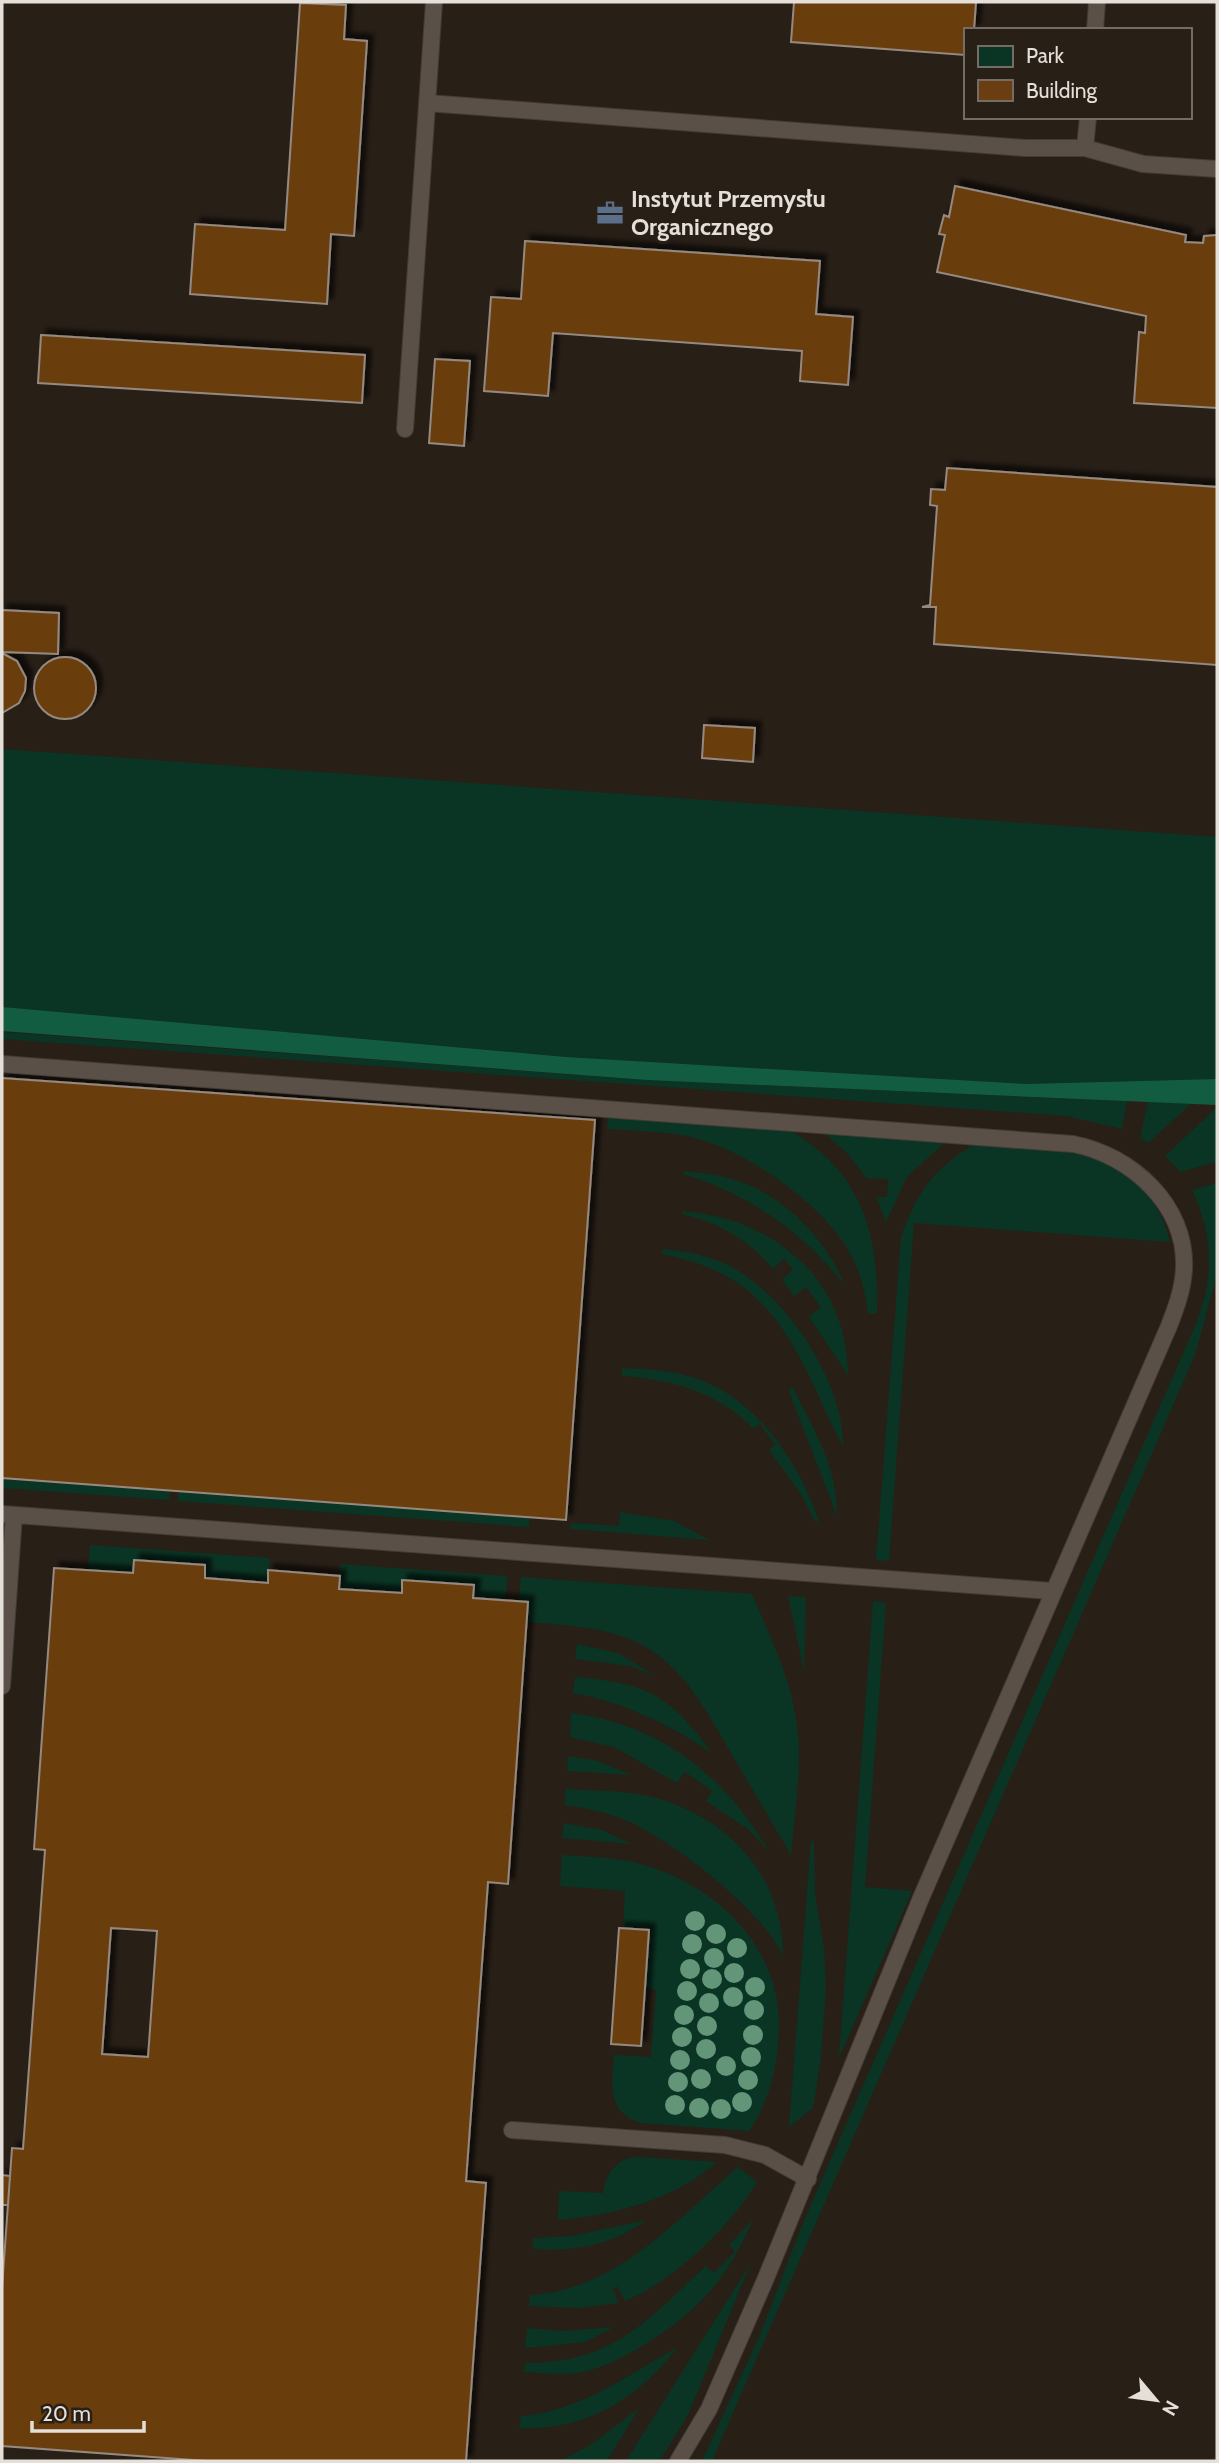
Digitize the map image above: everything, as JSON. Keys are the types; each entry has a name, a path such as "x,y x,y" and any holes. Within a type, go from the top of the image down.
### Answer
{"lane":[{"path":"405,429 434,2"},
{"path":"1094,28 1097,2"},
{"path":"427,103 1025,148 1085,148 1143,164 1217,169"},
{"path":"1085,148 1088,119"},
{"path":"2,1064 1073,1144 1108,1153 1144,1180 1171,1214 1182,1247 1184,1269 1179,1301 921,1898 808,2179 709,2409 678,2461"},
{"path":"2,1686 8,1515 1052,1591"},
{"path":"512,2130 735,2147 765,2155 808,2179"}],"green space":[{"path":"2,749 1217,837 1217,1079 1025,1084 566,1057 2,1007"},
{"path":"2,1007 566,1057 1025,1084 1217,1079 1217,1105 647,1080 2,1031"},
{"path":"2,1032 647,1080 1127,1101 1122,1129 1067,1116 2,1039"},
{"path":"1148,1101 1191,1104 1148,1143 1140,1138"},
{"path":"1217,1107 1217,1162 1180,1172 1165,1156"},
{"path":"608,1117 791,1131 815,1148 835,1166 862,1209 875,1258 877,1314 868,1313 860,1276 844,1243 816,1210 778,1180 758,1166 717,1145 687,1136 607,1129"},
{"path":"824,1133 944,1143 907,1177 886,1222 876,1197 887,1197 888,1179 866,1178 847,1153"},
{"path":"975,1144 1066,1152 1094,1158 1119,1170 1141,1186 1158,1210 1170,1242 914,1223 889,1561 876,1560 901,1238 913,1208 928,1183 949,1162"},
{"path":"684,1171 732,1179 751,1186 785,1207 827,1251 845,1286 812,1249 773,1217 730,1192 683,1174"},
{"path":"1217,1183 1217,1275 1195,1355 712,2461 702,2461 759,2337 803,2223 1195,1326 1206,1291 1209,1258 1204,1224 1192,1190"},
{"path":"682,1211 716,1216 747,1226 775,1241 800,1260 820,1283 835,1310 845,1341 848,1375 809,1317 821,1307 806,1287 794,1296 782,1280 793,1269 784,1259 773,1269 743,1241 720,1227 682,1214"},
{"path":"663,1249 700,1255 726,1264 755,1283 775,1301 810,1346 824,1371 835,1397 843,1447 795,1350 778,1323 758,1300 733,1280 701,1265 662,1254"},
{"path":"622,1368 657,1370 692,1377 715,1386 735,1399 771,1433 786,1454 799,1475 819,1521 815,1522 801,1494 769,1450 775,1445 760,1424 754,1429 725,1405 693,1390 659,1381 622,1376"},
{"path":"793,1388 829,1465 834,1482 837,1516 788,1389"},
{"path":"2,1479 170,1491 169,1500 2,1488"},
{"path":"178,1491 530,1517 529,1527 178,1501"},
{"path":"620,1512 674,1521 710,1540 571,1529 571,1523 619,1526"},
{"path":"90,1545 270,1558 268,1583 205,1578 205,1565 133,1573 88,1570"},
{"path":"340,1564 507,1576 506,1601 473,1598 474,1585 403,1580 402,1593 339,1589"},
{"path":"521,1577 752,1594 784,1671 795,1711 799,1753 791,1855 713,1722 677,1672 646,1647 615,1634 590,1628 527,1622 528,1602 519,1601"},
{"path":"788,1596 806,1597 804,1671"},
{"path":"873,1601 886,1603 865,1887 912,1891 839,2058"},
{"path":"577,1644 618,1653 656,1676 630,1666 575,1659"},
{"path":"575,1677 621,1683 655,1695 683,1717 712,1753 646,1716 573,1693"},
{"path":"571,1713 603,1719 633,1729 687,1758 732,1799 769,1851 749,1830 706,1801 712,1791 685,1772 677,1783 614,1747 570,1737"},
{"path":"568,1756 598,1761 631,1775 567,1771"},
{"path":"566,1789 623,1792 656,1798 708,1821 729,1837 748,1856 763,1878 774,1902 781,1929 783,1957 758,1920 694,1863 632,1823 599,1811 564,1805"},
{"path":"564,1823 602,1830 632,1844 562,1838"},
{"path":"811,1841 814,1842 815,1893 824,1949 826,1988 821,2058 813,2108 789,2127"},
{"path":"562,1855 628,1861 666,1872 717,1902 738,1922 756,1945 769,1971 777,1999 779,2029 772,2082 749,2131 642,2123 622,2113 612,2087 614,2055 651,2057 656,1990 645,1988 623,1928 625,1891 560,1886"},
{"path":"639,2157 717,2162 663,2196 601,2214 558,2220 559,2191 603,2193 610,2173 619,2163"},
{"path":"738,2167 757,2182 716,2235 663,2280 625,2301 617,2286 613,2289 619,2303 579,2308 529,2306 530,2295 561,2290 590,2281 618,2266 668,2229"},
{"path":"753,2219 733,2260 709,2293 662,2334 619,2359 587,2371 565,2374 524,2372 525,2363 582,2356 626,2336 706,2266 714,2273 735,2252 729,2245"},
{"path":"647,2220 620,2236 593,2245 533,2249 533,2238 572,2236"},
{"path":"751,2263 687,2417 659,2461 626,2461"},
{"path":"614,2327 585,2342 525,2348 527,2328 563,2331"},
{"path":"678,2347 645,2382 608,2408 567,2424 519,2428 521,2416 542,2413 583,2400"},
{"path":"639,2408 607,2461 560,2461 592,2444"}],"building":[{"path":"794,2 976,2 974,28 964,28 964,55 791,42"},
{"path":"300,3 346,5 344,39 367,41 354,236 331,234 327,304 190,294 195,224 285,230"},
{"path":"955,186 1186,235 1185,242 1203,243 1204,236 1217,235 1217,408 1134,403 1139,332 1145,333 1146,316 937,272 945,235 939,234 944,215 949,217"},
{"path":"525,241 820,261 816,314 853,317 848,385 800,381 802,351 553,333 548,396 484,391 491,297 521,299"},
{"path":"41,335 365,355 362,403 38,383"},
{"path":"435,359 470,361 464,446 429,443"},
{"path":"947,468 1217,487 1217,665 934,644 936,607 922,607 930,605 937,506 930,505 931,489 945,490"},
{"path":"2,610 59,613 58,654 2,652"},
{"path":"2,653 17,661 26,678 25,691 19,703 2,713"},
{"path":"65,657 87,666 96,688 87,710 65,719 43,710 34,688 43,666"},
{"path":"704,725 755,728 753,762 702,758"},
{"path":"2,1078 595,1120 566,1520 2,1478"},
{"path":"134,1560 205,1565 205,1578 268,1583 268,1570 340,1576 339,1589 402,1593 402,1580 474,1585 473,1598 528,1602 508,1884 488,1882 466,2181 486,2183 466,2461 207,2461 2,2446 2,2288 12,2148 23,2149 45,1850 34,1849 54,1568 133,1573","holes":["111,1928 157,1931 148,2057 102,2054"]},
{"path":"619,1928 649,1930 641,2046 611,2044"},
{"path":"2,2175 10,2176 8,2205 2,2205"}],"place":[{"name":"Instytut Przemysłu Organicznego","path":"610,213"}]}
